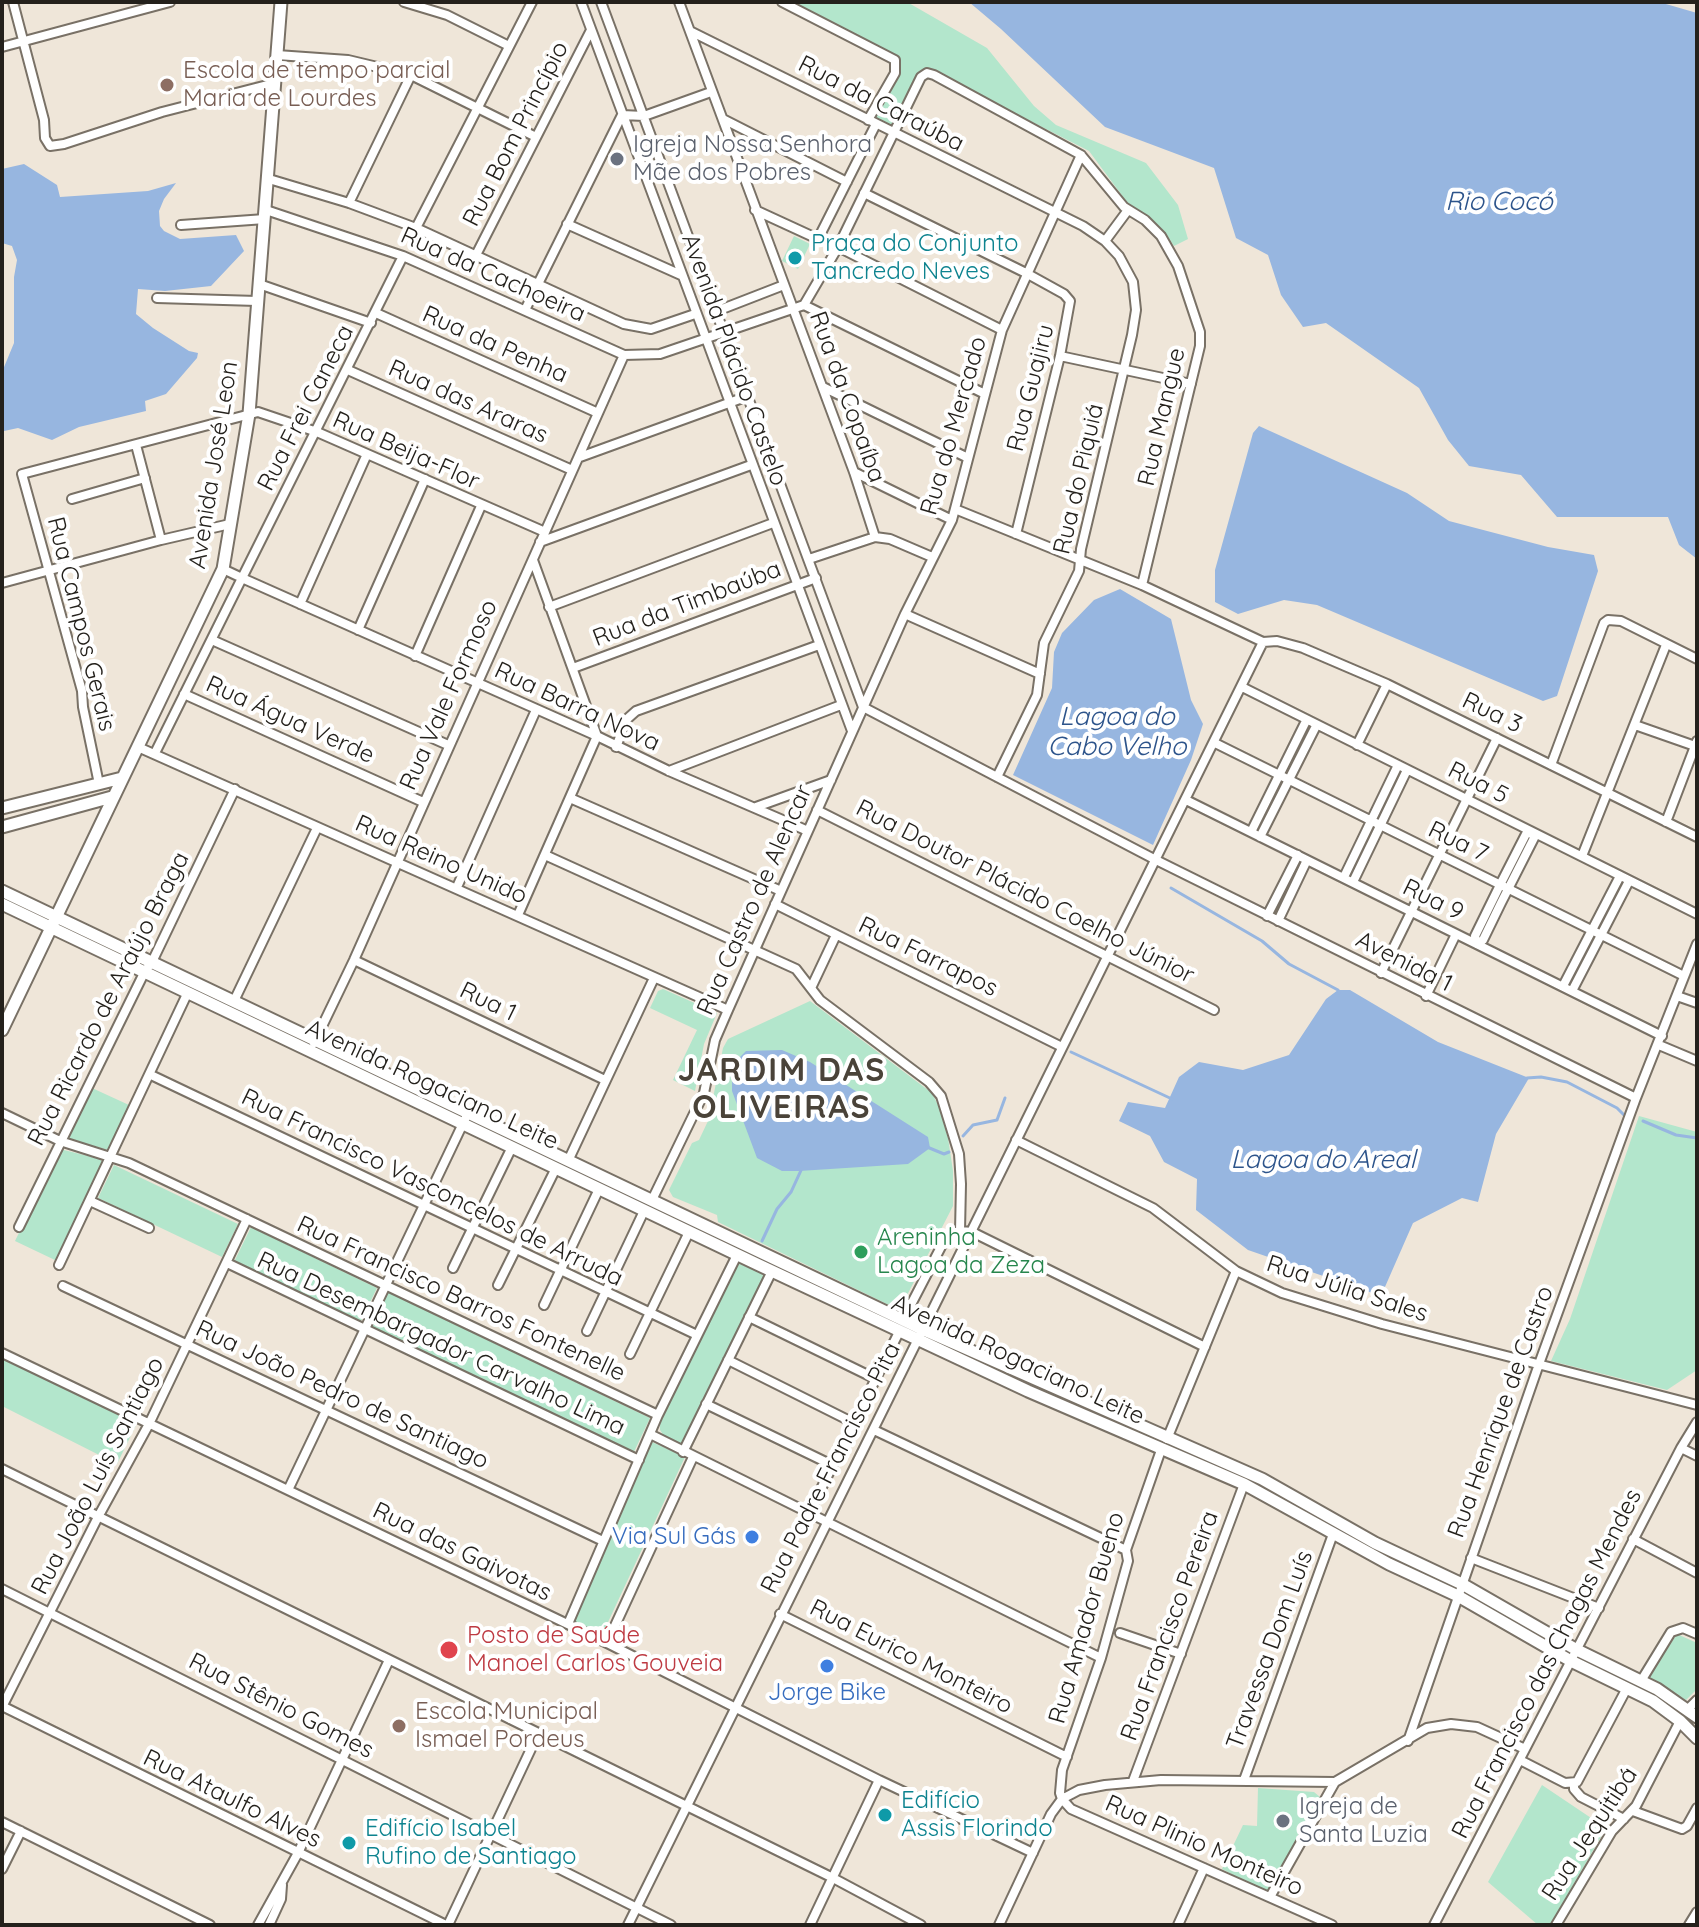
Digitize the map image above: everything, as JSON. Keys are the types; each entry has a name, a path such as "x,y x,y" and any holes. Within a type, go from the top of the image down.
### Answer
{"main road":[{"name":"Avenida José Leon","path":"2,1030 5,1014 223,569 249,414 281,2"},
{"path":"2,808 122,778"},
{"path":"2,827 112,797"},
{"name":"Avenida Rogaciano Leite","path":"2,891 52,922"},
{"name":"Avenida Rogaciano Leite","path":"2,904 52,922 148,967 234,1001 312,1045"},
{"name":"Avenida Rogaciano Leite","path":"148,967 188,992 568,1161 648,1205 774,1266 1164,1444 1389,1564 1460,1590"},
{"name":"Avenida Rogaciano Leite","path":"466,1118 512,1147 599,1189 648,1205 689,1232 750,1254"},
{"name":"Avenida Rogaciano Leite","path":"1164,1444 1262,1479 1653,1701 1697,1738"},
{"name":"Avenida Rogaciano Leite","path":"1574,1656 1641,1681 1694,1709"}],"street":[{"path":"13,2 44,120 47,143 52,146 162,112 275,83"},
{"path":"2,47 170,2"},
{"path":"404,2 447,15 509,46"},
{"path":"416,228 532,2"},
{"name":"Avenida Plácido Castelo","path":"581,2 852,731"},
{"name":"Avenida Plácido Castelo","path":"601,2 863,707"},
{"name":"Rua da Copaíba","path":"679,2 854,472 875,537"},
{"path":"755,210 818,239 895,73 895,60 782,2"},
{"name":"Rua Bom Princípio","path":"476,255 591,30"},
{"name":"Rua da Caraúba","path":"690,31 1054,213"},
{"path":"277,55 348,60 411,75 536,137"},
{"path":"985,394 804,305 838,247 921,77 927,73 1081,155"},
{"path":"349,203 411,75"},
{"path":"526,308 622,115 644,116 711,92"},
{"path":"722,119 847,182"},
{"name":"Rua Mangue","path":"1081,155 1128,210 1145,220 1161,236 1178,266 1201,339 1142,585"},
{"name":"Rua do Mercado","path":"863,707 952,520 1002,330 1081,155"},
{"name":"Rua da Cachoeira","path":"268,183 349,203 416,228 476,255 535,287 624,324 638,328 663,327 697,317"},
{"path":"864,193 1026,273"},
{"path":"1105,241 1128,210"},
{"path":"181,225 266,211"},
{"name":"Rua da Cachoeira","path":"266,211 403,256 526,308 624,355 660,354 791,304 804,305"},
{"name":"Rua do Piquiá","path":"997,777 1037,695 1044,643 1079,571 1134,322 1136,295 1127,268 1105,241 1083,226 1054,213"},
{"path":"567,224 681,275"},
{"path":"838,247 1002,330"},
{"name":"Rua Frei Caneca","path":"155,753 403,256"},
{"name":"Rua Guajiru","path":"1016,534 1060,356 1070,301 1064,294 1026,273"},
{"path":"259,284 371,323"},
{"path":"717,313 784,287"},
{"path":"157,298 257,301"},
{"name":"Rua da Penha","path":"376,313 598,413"},
{"name":"Rua Vale Formoso","path":"312,1045 354,960 624,355"},
{"path":"1060,356 1191,384"},
{"name":"Rua das Araras","path":"348,370 572,470"},
{"path":"822,387 968,458"},
{"path":"580,458 748,396"},
{"name":"Rua Beija-Flor","path":"249,414 258,412 317,432 545,532"},
{"path":"161,540 136,445 249,414"},
{"name":"Rua Campos Gerais","path":"99,784 82,691 22,474 136,445"},
{"path":"300,604 367,454"},
{"path":"540,542 751,465"},
{"path":"854,472 952,520"},
{"path":"72,499 145,478"},
{"path":"358,630 425,479"},
{"path":"415,656 481,506"},
{"name":"Rua 3","path":"955,509 1142,585 1263,642 1277,641 1303,648 1387,684 1697,837"},
{"path":"549,607 773,523"},
{"path":"2,583 230,524"},
{"path":"809,559 875,537 890,539 932,557"},
{"path":"518,915 597,736 533,559"},
{"path":"223,569 242,578"},
{"name":"Rua Barra Nova","path":"242,578 808,831"},
{"name":"Rua da Timbaúba","path":"573,668 816,578"},
{"path":"905,614 1040,674"},
{"path":"1551,765 1604,623 1611,619 1621,621 1697,659"},
{"path":"212,640 448,745"},
{"name":"Rua Padre Francisco Pita","path":"628,1925 1263,642"},
{"path":"616,747 627,719 636,711 819,645"},
{"path":"1582,856 1666,645"},
{"path":"822,655 842,647"},
{"path":"1357,745 1387,684"},
{"name":"Rua 5","path":"1242,687 1697,914"},
{"name":"Rua Água Verde","path":"184,694 423,802"},
{"path":"669,771 841,705"},
{"name":"Rua Castro de Alencar","path":"587,1331 704,1093 715,1040 863,707"},
{"name":"Avenida 1","path":"863,707 1156,860 1636,1098"},
{"path":"457,887 536,710"},
{"path":"1251,832 1306,721"},
{"path":"1635,725 1696,744 1666,822"},
{"path":"1260,837 1316,726"},
{"path":"1381,973 1497,738"},
{"name":"Rua 7","path":"1215,743 1684,976"},
{"name":"Rua Reino Unido","path":"138,747 728,1010"},
{"path":"1344,877 1371,822 1403,768"},
{"path":"1353,882 1381,826 1403,768"},
{"path":"756,807 831,780"},
{"name":"Rua Ricardo de Araújo Braga","path":"19,1227 235,789"},
{"path":"570,798 781,891"},
{"name":"Rua 9","path":"1186,800 1563,986 1697,1061"},
{"name":"Rua Doutor Plácido Coelho Júnior","path":"817,810 1214,1010"},
{"path":"234,1001 317,828"},
{"path":"1477,944 1475,936 1504,887 1526,834 1532,832"},
{"path":"545,855 796,969 828,1006 934,1086 945,1104 958,1148 961,1171 960,1231 972,1232 1205,1347"},
{"path":"1267,916 1298,855"},
{"path":"1278,921 1307,860"},
{"path":"1563,986 1620,876"},
{"path":"1572,991 1629,881"},
{"name":"Rua Farrapos","path":"775,904 1062,1047"},
{"path":"1426,996 1456,934"},
{"path":"811,988 836,935"},
{"name":"Rua Henrique de Castro","path":"1408,1741 1629,1116 1696,948"},
{"name":"Rua 1","path":"354,960 605,1080"},
{"path":"568,1161 654,978"},
{"path":"59,1265 188,992"},
{"path":"1677,996 1697,1003"},
{"name":"Rua Francisco Vasconcelos de Arruda","path":"151,1075 697,1335"},
{"name":"Rua Francisco Barros Fontenelle","path":"2,1113 60,1141 129,1163 658,1415"},
{"path":"288,1490 466,1118"},
{"name":"Rua Júlia Sales","path":"1016,1140 1160,1212 1236,1271 1302,1301 1697,1405"},
{"path":"453,1268 512,1147"},
{"path":"498,1285 556,1168"},
{"path":"544,1305 599,1189"},
{"path":"90,1201 149,1228"},
{"name":"Rua João Luís Santiago","path":"2,1706 149,1424 247,1219"},
{"name":"Rua Padre Francisco Pita","path":"809,1513 944,1241 960,1231"},
{"path":"630,1354 689,1232"},
{"path":"568,1624 658,1415 697,1335 750,1254"},
{"name":"Rua Desembargador Carvalho Lima","path":"227,1263 639,1460"},
{"path":"683,1452 774,1266"},
{"name":"Rua Amador Bueno","path":"1062,1799 1060,1784 1101,1658 1128,1561 1126,1550 1164,1444 1222,1312 1236,1271"},
{"name":"Rua João Pedro de Santiago","path":"63,1286 603,1541"},
{"path":"749,1317 876,1379"},
{"name":"Rua das Gaivotas","path":"2,1353 568,1624 879,1780 1033,1853"},
{"path":"728,1360 854,1423"},
{"path":"706,1404 832,1465"},
{"name":"Rua Francisco das Chagas Mendes","path":"1434,1925 1633,1539 1697,1422"},
{"path":"874,1430 1126,1550"},
{"name":"Rua Desembargador Carvalho Lima","path":"650,1434 1101,1658"},
{"path":"1681,1448 1697,1456"},
{"path":"607,1643 693,1457"},
{"path":"2,1469 833,1878 921,1925"},
{"name":"Rua Francisco Pereira","path":"1133,1781 1244,1484"},
{"name":"Travessa Dom Luís","path":"1244,1780 1333,1534"},
{"path":"1633,1539 1697,1573"},
{"path":"1471,1558 1599,1608"},
{"name":"Rua Stênio Gomes","path":"2,1589 671,1925"},
{"name":"Rua Eurico Monteiro","path":"780,1614 1067,1757"},
{"path":"1641,1681 1671,1632 1683,1628 1697,1634"},
{"path":"1120,1633 1181,1654"},
{"path":"258,1925 298,1853 340,1758 389,1660"},
{"path":"1624,1819 1581,1797 1574,1784 1627,1688"},
{"name":"Rua Ataulfo Alves","path":"2,1706 447,1925"},
{"name":"Rua Jequitibá","path":"1556,1925 1612,1831 1633,1811 1680,1721"},
{"path":"999,1925 1051,1814 1062,1799 1088,1788 1133,1781 1335,1782 1427,1728 1451,1724 1477,1727 1525,1749"},
{"path":"447,1925 538,1734"},
{"path":"1520,1760 1565,1783 1574,1784"},
{"path":"810,1925 879,1780"},
{"path":"1270,1897 1335,1782"},
{"name":"Rua Plinio Monteiro","path":"1062,1799 1071,1809 1332,1925"},
{"path":"1633,1811 1682,1829 1697,1808"},
{"path":"2,1822 210,1925"},
{"path":"2,1869 21,1831"},
{"path":"1178,1925 1204,1868"},
{"path":"269,1925 281,1899 282,1884"},
{"path":"1689,1925 1697,1912"}],"green space":[{"path":"791,2 907,2 987,48 1034,106 1056,125 1146,163 1178,205 1188,239 1174,246 1164,231 1129,205 1089,151 930,70 893,126 875,119 900,70 897,56"},
{"path":"794,236 810,244 798,269 782,261"},
{"path":"663,989 717,1013 704,1044 695,1091 673,1080 697,1030 650,1008 658,991"},
{"path":"810,1001 932,1093 948,1138 953,1171 953,1206 902,1305 895,1308 718,1222 717,1215 673,1197 669,1190 716,1104 713,1098 723,1048 728,1039"},
{"path":"92,1088 129,1105 108,1150 69,1139 68,1134"},
{"path":"1639,1116 1697,1132 1697,1370 1667,1390 1551,1361 1570,1319"},
{"path":"60,1149 100,1159 103,1163 57,1261 15,1241"},
{"path":"114,1165 238,1224 222,1257 98,1198"},
{"path":"251,1227 377,1288 360,1323 234,1262"},
{"path":"736,1265 760,1272 765,1278 681,1444 664,1436 660,1423"},
{"path":"388,1292 650,1418 633,1454 371,1327"},
{"path":"2,1357 137,1423 117,1464 2,1406"},
{"path":"652,1442 685,1457 602,1635 573,1621"},
{"path":"1677,1634 1697,1643 1697,1689 1686,1700 1648,1678"},
{"path":"1542,1785 1606,1828 1550,1925 1538,1925 1488,1882"},
{"path":"1258,1788 1314,1792 1320,1797 1268,1893 1222,1869 1243,1825 1257,1826"}],"water":[{"name":"Rio Cocó","path":"969,2 1659,2 1697,13 1697,559 1679,545 1668,517 1557,517 1521,475 1469,466 1448,440 1419,388 1326,323 1303,327 1281,295 1268,255 1236,238 1214,168 1105,127"},
{"path":"24,164 57,185 60,197 148,191 176,183 159,211 160,226 164,231 180,239 236,235 244,251 211,286 165,291 138,289 136,314 189,351 198,353 166,394 145,401 146,411 79,427 52,440 18,428 4,431 4,446 2,372 14,343 17,260 12,246 2,243 2,169"},
{"path":"1259,426 1407,493 1449,521 1548,547 1594,555 1598,571 1557,696 1543,701 1317,605 1284,600 1238,614 1215,602 1215,570 1253,433"},
{"name":"Lagoa do Cabo Velho","path":"1120,589 1171,619 1191,700 1203,724 1191,760 1153,845 1013,775 1052,688 1054,652 1062,633 1094,600"},
{"name":"Lagoa do Areal","path":"1338,990 1350,990 1438,1042 1529,1078 1496,1134 1478,1202 1462,1198 1413,1223 1381,1296 1248,1250 1196,1210 1197,1179 1164,1162 1150,1136 1119,1121 1128,1102 1165,1108 1179,1077 1199,1062 1243,1070 1289,1055 1326,999"},
{"path":"782,1050 810,1062 928,1137 930,1148 908,1164 799,1171 782,1171 757,1158 732,1091 732,1065 746,1051"}],"waterway":[{"path":"1171,888 1262,941 1289,964 1339,993"},
{"path":"1071,1052 1172,1099"},
{"path":"1527,1078 1567,1082 1617,1108 1624,1115"},
{"path":"963,1136 973,1125 997,1120 1005,1098"},
{"path":"1643,1121 1676,1135 1697,1138"},
{"path":"927,1147 944,1154 949,1152"},
{"path":"762,1241 802,1168"}],"place":[{"name":"Escola de tempo parcial Maria de Lourdes","path":"167,85"},
{"name":"Igreja Nossa Senhora Mãe dos Pobres","path":"617,159"},
{"name":"Praça do Conjunto Tancredo Neves","path":"795,258"},
{"name":"Areninha Lagoa da Zeza","path":"861,1252"},
{"name":"Via Sul Gás","path":"752,1537"},
{"name":"Posto de Saúde Manoel Carlos Gouveia","path":"449,1650"},
{"name":"Jorge Bike","path":"827,1666"},
{"name":"Escola Municipal Ismael Pordeus","path":"399,1726"},
{"name":"Edifício Assis Florindo","path":"885,1815"},
{"name":"Igreja de Santa Luzia","path":"1283,1821"},
{"name":"Edifício Isabel Rufino de Santiago","path":"349,1843"}],"district":[{"name":"JARDIM DAS OLIVEIRAS","path":"782,1090"}]}
